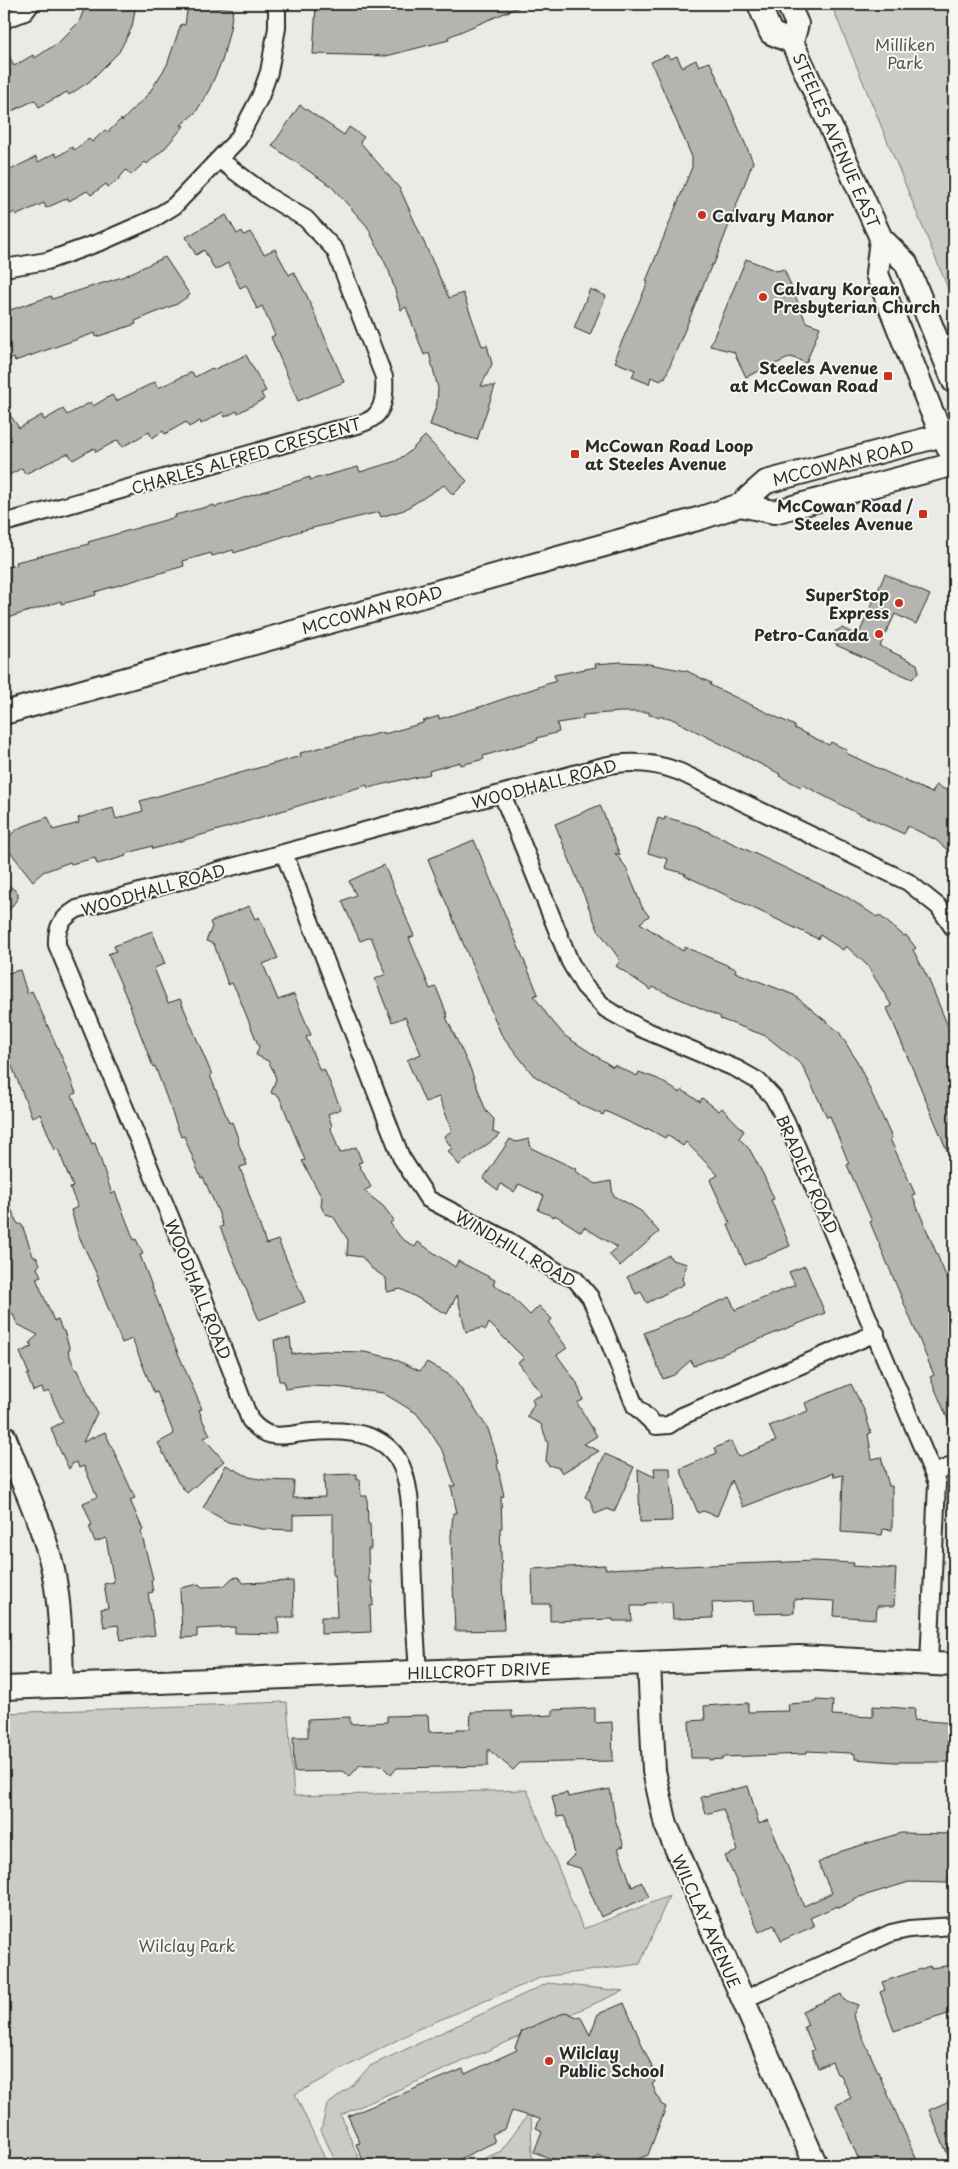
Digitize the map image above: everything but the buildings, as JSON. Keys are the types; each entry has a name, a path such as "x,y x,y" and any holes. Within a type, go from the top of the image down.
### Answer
{"main road":[{"name":"STEELES AVENUE EAST","path":"759,4 771,33 792,42"},
{"name":"STEELES AVENUE EAST","path":"788,4 797,24 792,42 881,238 906,263 954,382"},
{"name":"STEELES AVENUE EAST","path":"881,238 877,274 949,434 954,460"},
{"name":"MCCOWAN ROAD","path":"4,713 701,518 740,505 766,482 949,434"},
{"name":"MCCOWAN ROAD","path":"740,505 774,512 954,464"},
{"path":"4,1436 36,1516 53,1569 60,1622 62,1686"},
{"name":"HILLCROFT DRIVE","path":"4,1688 799,1657 954,1665"},
{"name":"WILCLAY AVENUE","path":"649,1663 654,1771 666,1826 816,2165"}],"street":[{"path":"4,20 25,12 31,4"},
{"path":"4,268 48,261 103,241 153,219 174,206 238,139 266,80 277,28 278,4"},
{"name":"CHARLES ALFRED CRESCENT","path":"4,523 334,430 360,425 376,416 382,408 386,399 384,377 335,250 306,219 269,197 220,160"},
{"name":"WOODHALL ROAD","path":"418,1672 411,1505 407,1476 396,1457 384,1444 368,1434 317,1431 267,1435 258,1431 250,1420 199,1286 57,945 56,932 61,921 77,909 618,763 643,762 669,768 908,882 939,906 954,929"},
{"name":"BRADLEY ROAD","path":"502,794 570,962 584,986 606,1009 640,1028 737,1069 758,1081 772,1097 786,1121 934,1473 937,1494 929,1664"},
{"name":"WINDHILL ROAD","path":"284,853 401,1157 410,1173 428,1199 507,1240 558,1272 575,1279 590,1297 635,1406 656,1426 669,1425 682,1416 876,1333"},
{"path":"934,1473 954,1464"},
{"path":"743,2000 891,1933 910,1929 954,1926"}],"green space":[{"name":"Milliken Park","path":"831,4 954,4 954,303"},
{"name":"Wilclay Park","path":"287,1702 294,1796 527,1790 583,1929 669,1896 640,1964 542,1977 418,2029 295,2094 328,2165 4,2165 4,2159 6,2158 4,2152 4,1713"},
{"path":"548,1983 623,1991 341,2115 361,2165 337,2165 321,2130 327,2105 353,2085 370,2066"},
{"path":"531,2111 532,2158 546,2165 470,2165 501,2151"}],"place":[{"name":"Calvary Manor","path":"702,215"},
{"name":"Calvary Korean Presbyterian Church","path":"763,297"},
{"name":"Steeles Avenue at McCowan Road","path":"888,376"},
{"name":"McCowan Road Loop at Steeles Avenue","path":"575,454"},
{"name":"McCowan Road / Steeles Avenue","path":"923,514"},
{"name":"SuperStop Express","path":"899,603"},
{"name":"Petro-Canada","path":"879,634"},
{"name":"Wilclay Public School","path":"549,2061"}]}
